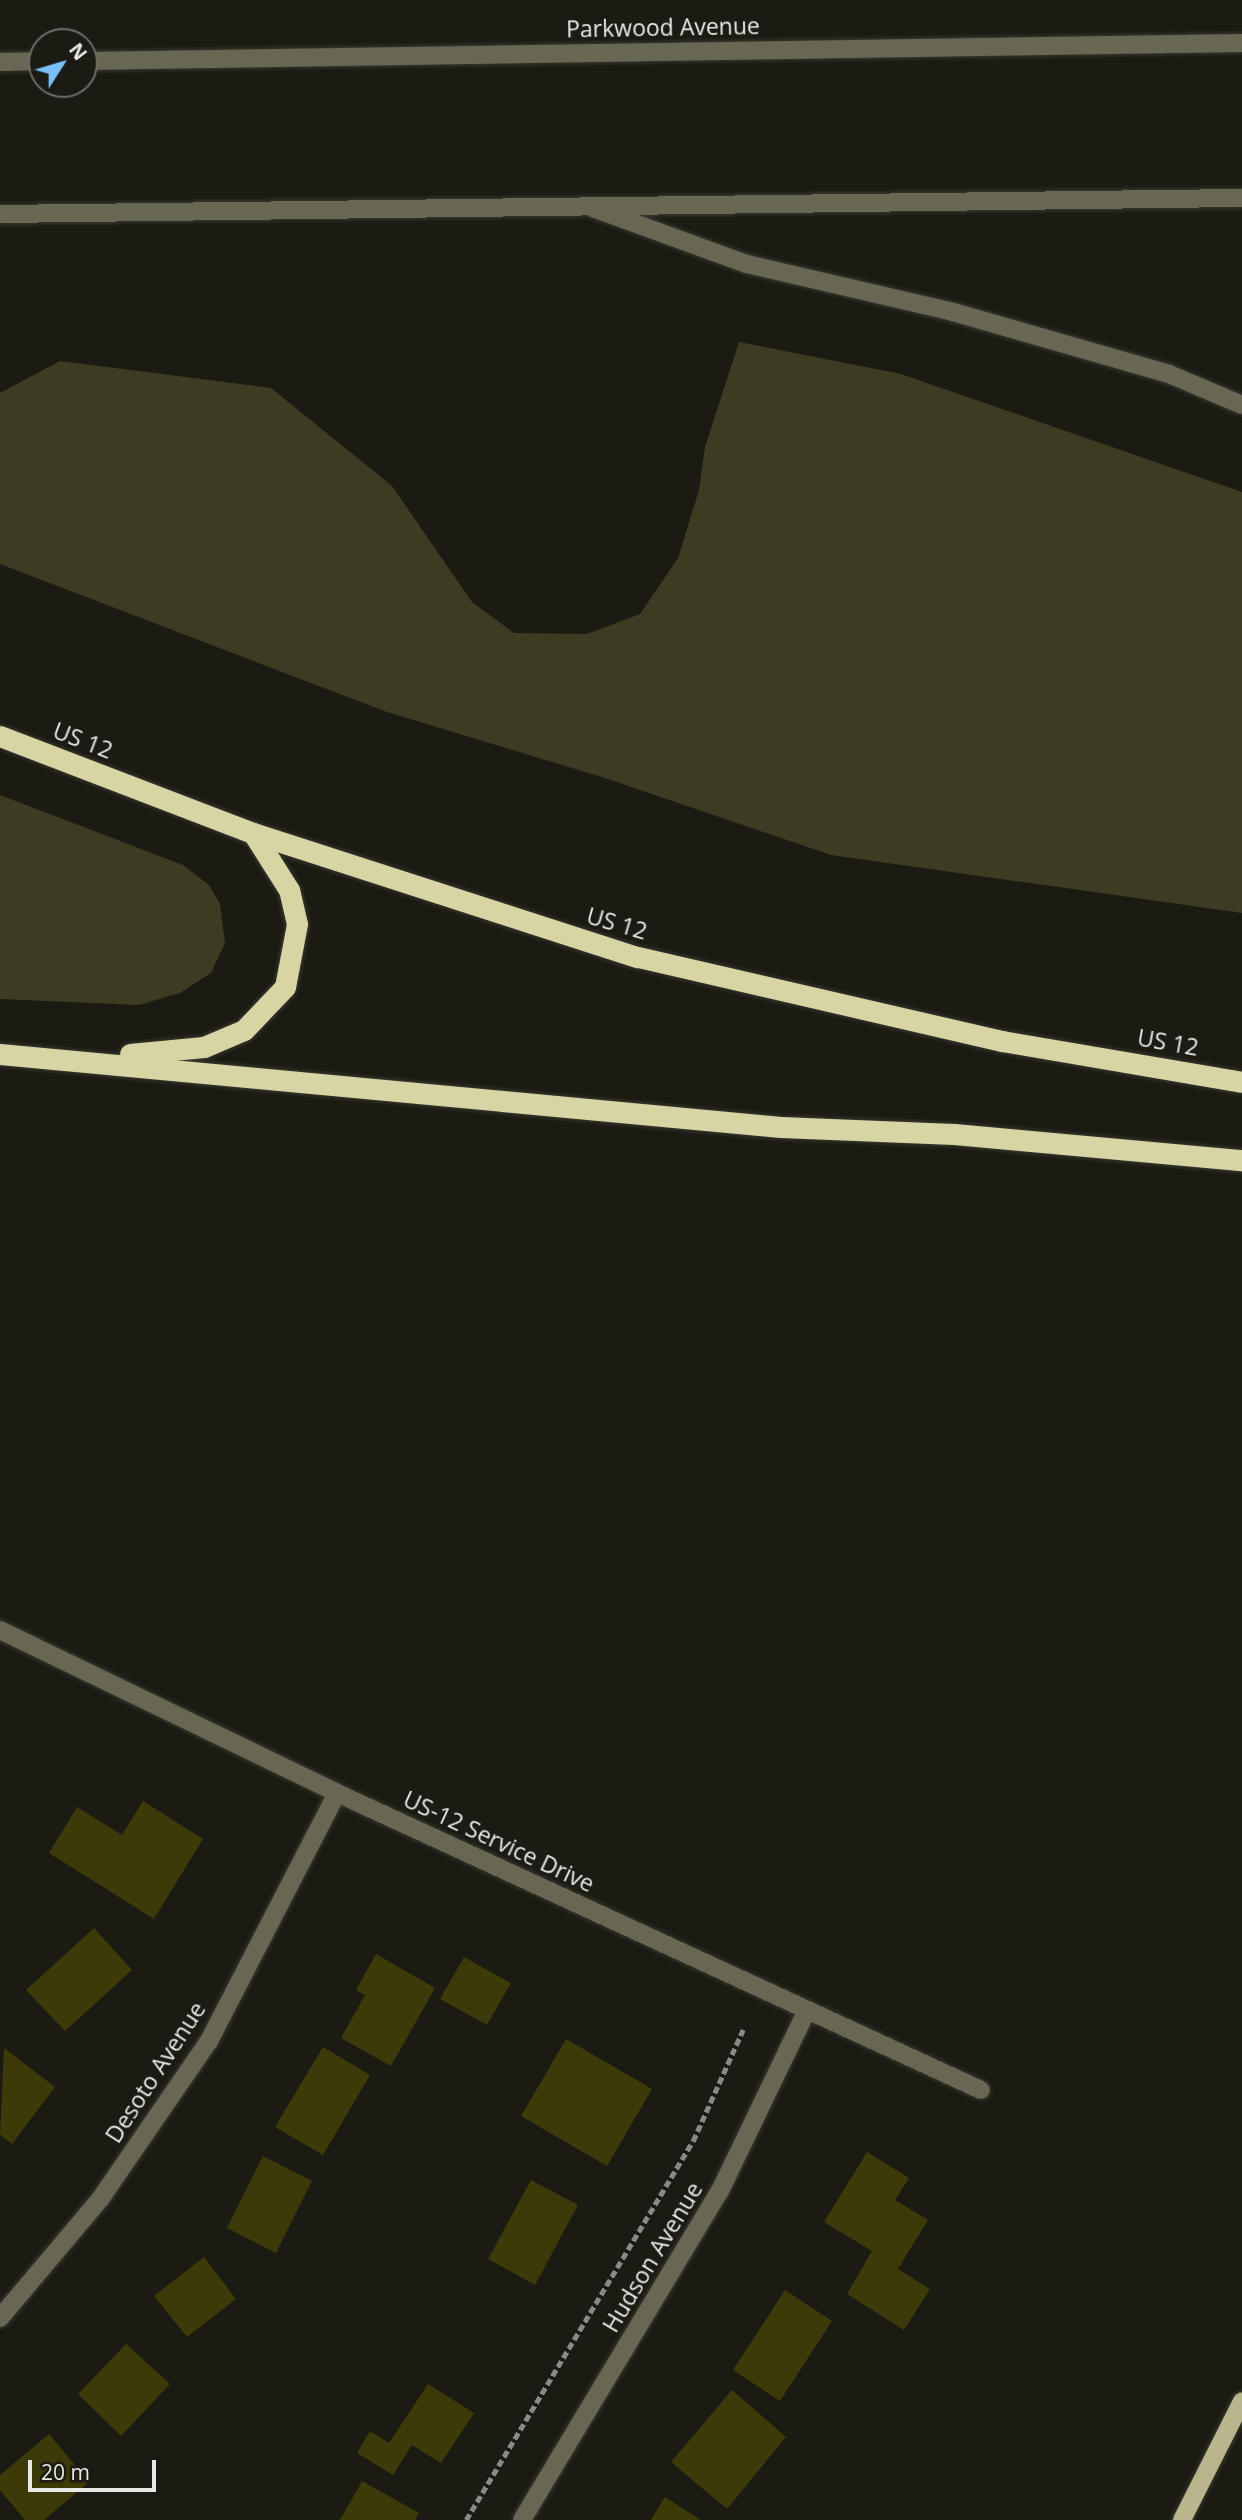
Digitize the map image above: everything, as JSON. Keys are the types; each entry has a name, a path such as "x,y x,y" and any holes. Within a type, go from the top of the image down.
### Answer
{"highway":[{"name":"US 12","path":"0,736 253,833 638,957 1002,1041 1242,1082"},
{"path":"82,1059 204,1047 244,1030 268,1010 285,987 297,924 289,890 253,833"},
{"path":"0,1054 82,1059 781,1127 954,1134 1242,1160"}],"main road":[{"path":"1182,2520 1242,2401"}],"street":[{"name":"Parkwood Avenue","path":"98,61 1242,43"},
{"path":"0,62 28,61"},
{"path":"0,214 1242,198"},
{"path":"583,205 747,264 966,316 1169,374 1242,404"},
{"name":"US-12 Service Drive","path":"0,1630 337,1793 981,2090"},
{"name":"Desoto Avenue","path":"0,2318 101,2198 209,2040 337,1793"},
{"name":"Hudson Avenue","path":"522,2520 720,2191 807,2010"}],"path":[{"path":"466,2520 693,2141 743,2030"}],"shaded area":[{"path":"739,342 901,374 1242,492 1242,913 831,855 605,778 387,712 0,564 0,393 60,361 271,388 392,486 472,602 514,633 587,634 640,614 678,558 699,490 705,447"},
{"path":"0,795 183,865 209,885 220,904 225,943 211,973 180,993 139,1005 0,999"}],"building":[{"path":"143,1801 203,1839 154,1919 49,1853 77,1807 122,1835"},
{"path":"94,1928 132,1970 65,2031 26,1990"},
{"path":"376,1954 435,1988 391,2066 341,2038 365,1995 356,1990"},
{"path":"464,1957 511,1983 487,2025 440,1999"},
{"path":"566,2039 652,2089 607,2166 521,2116"},
{"path":"323,2047 370,2075 323,2155 275,2127"},
{"path":"4,2048 55,2087 12,2144 0,2135"},
{"path":"867,2152 909,2178 895,2200 928,2220 898,2269 930,2289 904,2330 847,2294 872,2251 824,2222"},
{"path":"263,2156 312,2181 276,2253 227,2228"},
{"path":"531,2180 578,2205 535,2285 488,2259"},
{"path":"204,2257 236,2299 187,2337 154,2296"},
{"path":"785,2290 832,2321 780,2401 733,2370"},
{"path":"126,2344 170,2384 121,2436 78,2394"},
{"path":"428,2384 474,2413 441,2463 412,2445 393,2475 357,2453 370,2431 389,2443"},
{"path":"732,2390 786,2437 727,2509 671,2462"},
{"path":"49,2434 89,2482 44,2520 25,2520 0,2490 0,2475"},
{"path":"362,2481 419,2513 415,2520 340,2520"},
{"path":"665,2497 701,2520 651,2520"}]}
